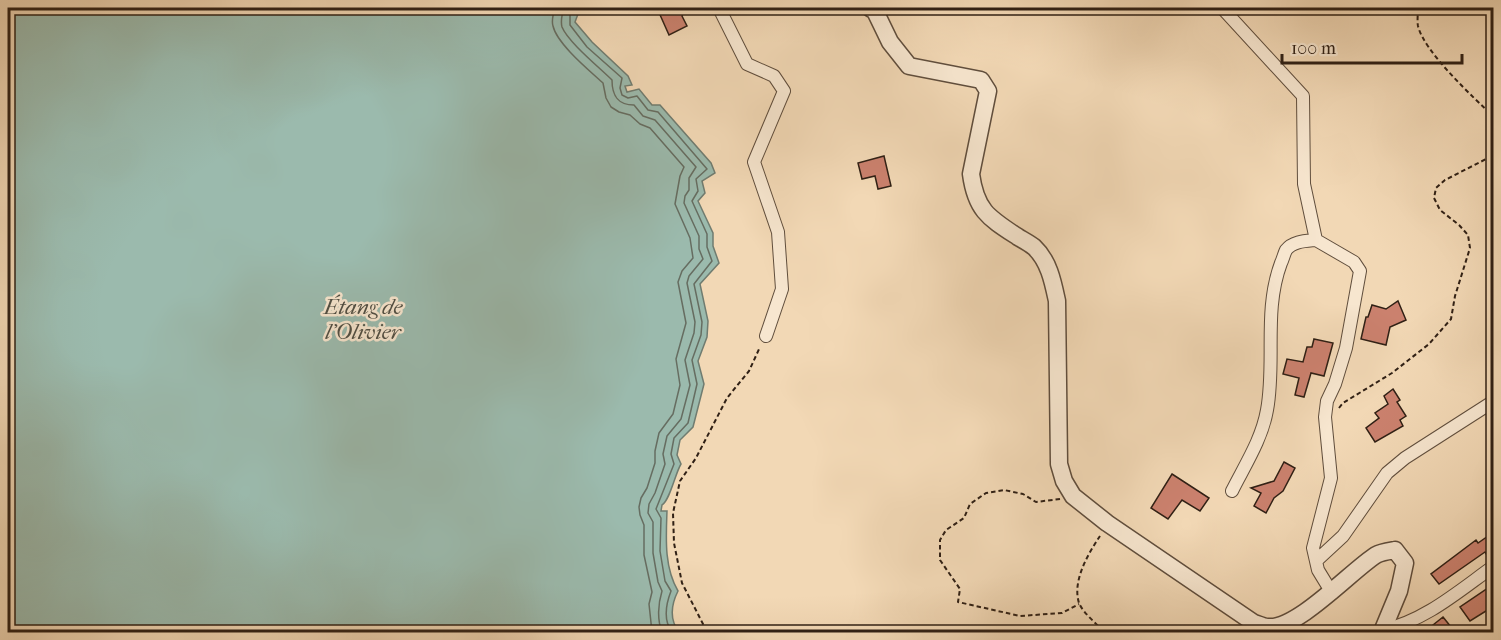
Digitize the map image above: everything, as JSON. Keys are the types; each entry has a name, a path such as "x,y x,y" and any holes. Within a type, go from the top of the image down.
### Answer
{"street":[{"path":"719,8 747,64 774,76 784,91 754,162 778,232 782,289 766,336"},
{"path":"870,8 875,11 890,42 909,66 981,80 988,91 971,174 973,186 977,203 992,220 1034,248 1052,276 1057,301 1059,464 1064,481 1073,496 1107,523 1254,623 1268,627 1280,626 1290,621 1332,593 1378,553 1395,550 1406,563 1399,591 1383,631"},
{"path":"1223,9 1303,96 1304,184 1316,240"},
{"path":"1232,491 1261,433 1267,409 1271,370 1270,321 1276,277 1287,249 1297,242 1316,240 1354,262 1360,271 1346,348 1327,401 1326,417 1331,478 1313,548 1318,570 1332,593"},
{"path":"1316,561 1343,536 1387,473 1405,458 1494,401"},
{"path":"1383,631 1422,615 1494,566"}],"path":[{"path":"1418,8 1418,26 1425,41 1458,82 1494,117"},
{"path":"1336,412 1343,404 1392,373 1429,344 1451,320 1455,296 1470,248 1468,235 1440,210 1434,198 1436,188 1445,180 1494,155"},
{"path":"705,633 703,624 682,583 674,543 673,513 680,481 696,458 727,398 749,371 766,336"},
{"path":"1073,496 1036,501 1023,494 1004,490 986,493 970,504 964,518 946,530 940,540 940,561 960,589 958,602 1020,616 1062,613 1079,604"},
{"path":"1104,633 1079,604 1078,586 1086,557 1107,523"}],"water":[{"name":"Étang de l'Olivier","path":"8,8 575,8 578,14 575,22 592,42 628,76 632,85 625,86 627,92 639,89 652,105 660,105 711,163 715,173 702,181 705,193 698,201 713,233 713,246 719,263 700,284 708,321 707,337 698,361 704,384 693,427 680,440 677,455 681,464 661,511 667,511 668,562 678,591 672,617 679,632 8,632"}],"building":[{"path":"657,8 686,8 682,16 687,26 669,35"},
{"path":"884,156 891,186 878,189 875,176 862,179 858,163"},
{"path":"1398,301 1406,320 1390,327 1386,345 1361,339 1366,317 1372,305 1386,309"},
{"path":"1314,339 1333,343 1324,376 1311,373 1304,397 1295,395 1299,378 1283,374 1287,359 1303,362 1307,347 1312,347"},
{"path":"1393,389 1400,400 1397,402 1406,416 1400,420 1403,426 1375,442 1366,428 1379,418 1375,413 1388,404 1384,396"},
{"path":"1284,462 1295,468 1283,491 1274,498 1266,513 1254,506 1261,493 1251,488 1274,481"},
{"path":"1172,474 1209,498 1200,511 1182,500 1168,519 1151,508"},
{"path":"1494,532 1494,558 1489,559 1485,552 1439,584 1431,574 1476,540 1478,543"},
{"path":"1494,584 1494,606 1470,621 1460,607"},
{"path":"1443,617 1451,627 1444,633 1423,633"}]}
